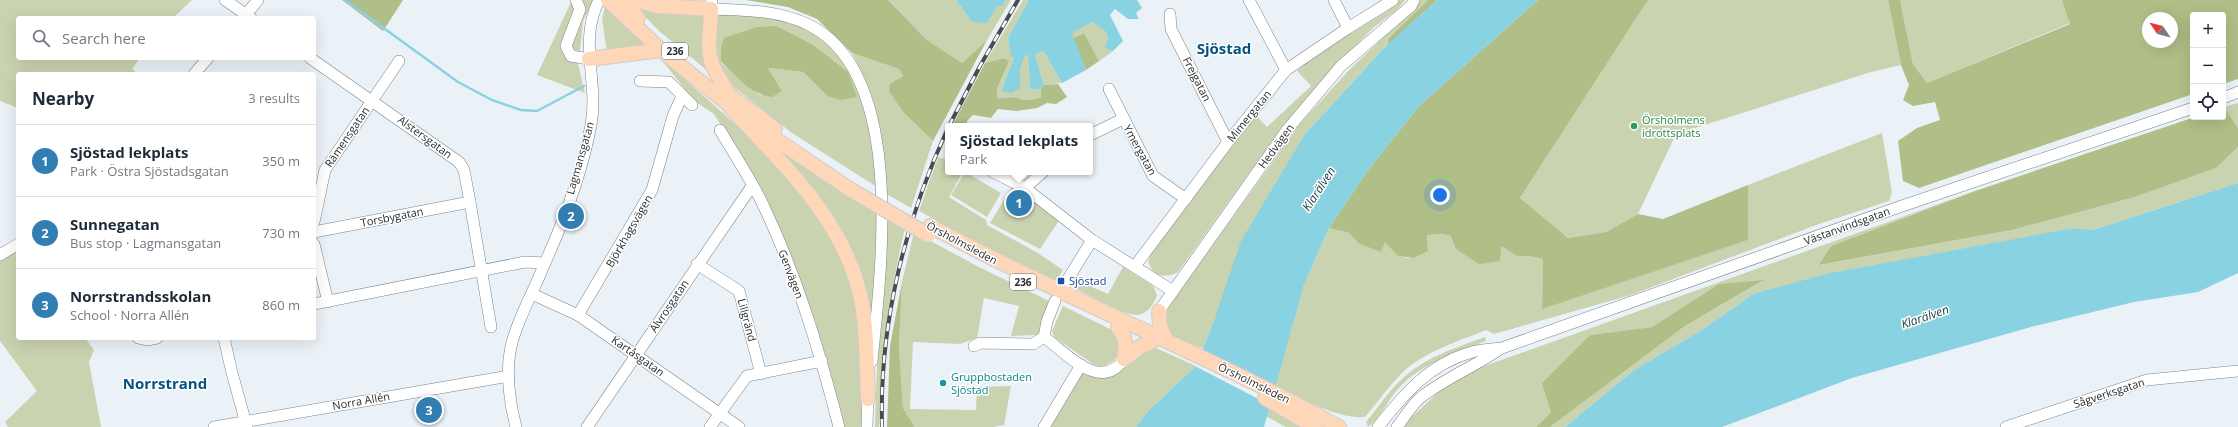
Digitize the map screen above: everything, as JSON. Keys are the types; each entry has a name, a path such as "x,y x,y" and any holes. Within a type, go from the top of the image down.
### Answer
{"main road":[{"path":"633,0 658,6 693,4 711,5 708,45 710,59 717,77 731,102 818,204 841,244 857,284 862,307 868,399"},
{"name":"Örsholmsleden","path":"610,1 661,50 731,102"},
{"name":"Örsholmsleden","path":"610,1 643,22 731,102 782,145 929,231 967,256 1125,326 1167,341 1187,354 1280,400 1339,427"},
{"path":"589,58 661,50"},
{"path":"1124,359 1127,348 1125,326 1152,318 1159,311"},
{"path":"1159,311 1160,327 1167,341"},
{"name":"Örsholmsleden","path":"1125,326 1152,342 1187,354"},
{"path":"1124,359 1141,346 1152,342"},
{"name":"Örsholmsleden","path":"1280,400 1315,427"}],"street":[{"path":"225,0 245,16"},
{"path":"247,16 258,0"},
{"path":"576,0 580,9 566,46 572,56 589,58"},
{"path":"729,0 744,10"},
{"path":"1249,0 1286,70"},
{"path":"1334,0 1348,28"},
{"name":"Mimergatan","path":"1135,266 1228,142 1286,70 1348,28 1393,0"},
{"name":"Hedvägen","path":"1159,311 1287,130 1341,66 1410,6 1414,0"},
{"name":"Lagmansgatan","path":"516,427 509,376 512,345 545,264 571,192 591,124 594,101 589,58 589,32 610,1"},
{"path":"711,5 791,18 810,26 821,33 848,60 867,98 876,139 881,208 879,273 867,427"},
{"name":"Frejgatan","path":"1170,14 1171,29 1228,142"},
{"path":"196,72 206,60"},
{"name":"Alstersgatan","path":"313,60 372,99 459,162 464,170 491,327"},
{"name":"Rämensgatan","path":"316,213 325,170 399,61"},
{"path":"640,81 669,82 692,105"},
{"name":"Ymergatan","path":"1108,89 1153,176 1186,199"},
{"path":"2226,97 2238,92"},
{"name":"Björkhagsvägen","path":"578,315 652,190 673,116 682,96"},
{"name":"Västanvindsgatan","path":"1378,427 1408,390 1444,362 1472,351 1502,348 1899,207 2190,109"},
{"path":"1093,134 1123,120"},
{"name":"Genvägen","path":"720,130 765,208 789,265 822,360 839,427"},
{"path":"999,175 1026,188 1092,240 1172,291"},
{"path":"1026,188 1040,175"},
{"name":"Älvrosgatan","path":"587,427 636,353 752,186"},
{"name":"Torsbygatan","path":"316,232 470,202"},
{"path":"1065,284 1092,240"},
{"path":"0,255 16,245"},
{"path":"316,252 328,302"},
{"path":"316,304 525,262 545,264"},
{"name":"Lillgränd","path":"697,264 739,291 761,374"},
{"name":"Kartåsgatan","path":"532,294 578,315 636,353 739,427"},
{"path":"974,346 980,343 1033,344 1044,337 1047,321 1056,301"},
{"path":"1044,337 1081,365 1093,372 1104,374 1116,370 1124,359"},
{"path":"225,340 246,424"},
{"name":"Västanvindsgatan","path":"1397,427 1420,399 1463,369 1484,360 1502,348"},
{"path":"710,427 747,376 822,360"},
{"path":"1044,427 1081,365"},
{"name":"Sågverksgatan","path":"2006,427 2147,380 2238,371"},
{"name":"Norra Allén","path":"214,427 246,424 509,376"}],"green space":[{"path":"0,0 192,0 175,16 16,16 16,60 139,60 132,69 136,72 16,72 16,107 0,101"},
{"path":"342,0 403,0 383,31"},
{"path":"572,0 575,6 563,46 577,60 585,93 537,75"},
{"path":"582,0 594,0 583,21 580,51 572,50 569,44 584,3"},
{"path":"746,0 888,0 927,40 962,63 987,40 933,141 904,113 889,91 890,84 903,76 899,69 852,53 817,19 788,7"},
{"path":"888,0 956,0 972,22 997,6 1002,6 1006,0 1011,0 987,40 962,63 927,40"},
{"path":"1023,0 1029,0 1008,38 1014,58 1002,89 1020,88 1020,69 1024,55 1028,55 1030,89 1041,89 1041,97 1028,100 1022,100 1016,97 997,100 997,88 1008,61 1004,58 985,63"},
{"path":"1398,0 1405,0 1398,9 1373,28 1324,78 1281,128 1178,272 1164,276 1156,273 1148,261 1153,251 1255,114 1267,127 1311,86 1297,71 1315,55 1387,11"},
{"path":"1418,0 1428,0 1388,39 1386,46 1305,134 1215,318 1203,348 1175,341 1168,335 1165,313 1178,294 1299,125 1349,70 1409,13"},
{"path":"1428,0 1437,0 1387,46 1388,39"},
{"path":"1538,0 1648,0 1520,198 1568,238 1606,232 1638,214 1663,219 1748,185 1748,240 1542,309 1543,259 1529,256 1517,256 1501,246 1500,261 1479,264 1456,249 1451,236 1442,234 1427,235 1428,251 1414,258 1398,256 1385,242 1381,252 1358,243 1349,233 1329,228 1368,170 1419,106"},
{"name":"Örsholmens idrottsplats","path":"1648,0 1888,0 1901,65 1871,72 1676,134 1638,214 1606,232 1568,238 1520,198"},
{"path":"1888,0 1900,0 1913,64 1927,83 2070,24 2062,0 2238,0 2238,79 2226,83 2226,12 2190,12 2190,95 1919,188 1903,181 1898,141 1917,128 1940,120 1935,102 1913,106 1903,100 1909,85 1901,65"},
{"path":"1900,0 2062,0 2070,23 1927,83 1913,64"},
{"path":"635,6 706,15 702,41 708,71 659,31"},
{"path":"605,7 649,46 607,53 602,18"},
{"path":"717,13 769,15 816,33 854,72 874,148 877,187 792,133 730,84 718,68 712,51","holes":["721,62 848,72 840,100 827,96 803,72 768,68 782,91 760,95 739,80"]},
{"path":"1092,22 1106,32 1108,38 1106,48 1113,51 1099,61 1084,33 1074,38 1071,33"},
{"path":"776,26 813,45 848,72 857,97 840,100 827,96 803,72 768,68 782,91 772,97 764,95 750,89 721,61 721,48 724,38 757,27"},
{"path":"1084,33 1099,61 1086,70 1073,41 1074,38"},
{"path":"1045,51 1062,83 1044,85 1035,55"},
{"path":"852,53 899,69 903,75 900,78 904,113 933,141 911,208 885,193 881,140 877,114 869,89"},
{"path":"658,55 770,158 797,187 820,217 839,249 852,283 859,318 861,336 861,427 842,427 816,324 769,211 744,162 714,114 694,101"},
{"path":"1004,58 1009,61 997,88 997,99 1016,97 1025,100 1035,99 1041,97 1041,89 1044,85 1058,84 1067,97 1056,104 1047,103 1037,108 1016,111 998,109 991,118 973,115 967,123 954,123 985,63"},
{"path":"2238,103 2238,128 2226,110 2226,106"},
{"path":"2226,110 2238,128 2238,147 2216,168 2135,197 2012,230 1819,265 1831,246 1975,191 2190,119 2190,120 2226,120"},
{"path":"1882,133 1892,192 1889,201 1819,224 1631,295 1494,334 1486,330 1452,343 1410,366 1392,384 1365,417 1342,415 1318,407 1275,385 1304,285 1329,228 1349,233 1358,243 1381,251 1385,241 1400,255 1408,258 1428,251 1427,235 1442,234 1501,246 1517,256 1529,256 1543,259 1542,308 1748,240 1748,185"},
{"path":"760,136 876,211 877,253 870,334 856,266"},
{"path":"2238,147 2238,183 2093,230 2074,228 1753,294 1705,328 1634,370 1565,427 1550,427 1685,326 1763,281 1719,284 1652,327 1590,335 1551,412 1536,427 1401,427 1443,388 1476,369 1975,191 1831,246 1820,265 2012,230 2135,197 2216,168"},
{"path":"938,157 945,159 945,175 961,175 949,197 986,220 987,225 1038,253 1063,270 1056,282 979,244 919,211"},
{"path":"963,175 970,175 1001,193 987,217 951,195"},
{"path":"1012,187 1060,219 1040,249 990,223"},
{"path":"885,217 905,228 894,278 886,327 881,376 879,427 875,427 883,270"},
{"path":"914,232 975,265 1049,301 1038,335 1011,336 1019,306 984,298 977,338 960,344 913,342 910,409 976,410 977,387 1011,386 1004,425 993,427 915,427 903,408 899,346 902,282"},
{"path":"16,250 16,340 86,340 94,350 89,362 101,427 8,427 5,422 37,391 0,341 0,259"},
{"path":"1123,267 1153,286 1157,295 1147,311 1140,315 1122,312 1073,287 1076,280 1108,294"},
{"path":"1764,280 1685,326 1550,427 1536,427 1551,412 1542,383 1590,335 1652,327 1719,284"},
{"path":"902,282 899,346 903,408 915,427 887,427 890,346"},
{"path":"1063,306 1110,329 1119,338 1117,356 1112,362 1103,367 1093,364 1054,337 1052,331"},
{"path":"1485,337 1486,341 1439,360 1427,366 1407,380 1394,393 1380,414 1368,427 1366,422 1391,391 1409,373 1440,354"},
{"path":"1146,349 1158,349 1196,366 1147,412 1136,427 1050,427 1083,372 1094,376 1112,376"},
{"path":"1269,408 1305,427 1286,427 1267,417"}],"water":[{"path":"956,0 1006,0 1002,6 997,6 987,23 972,22"},
{"path":"1029,0 1137,0 1142,8 1136,13 1139,19 1128,19 1115,9 1110,15 1123,41 1113,51 1105,48 1108,38 1106,32 1092,22 1072,33 1086,70 1062,83 1044,51 1035,55 1044,85 1041,89 1030,89 1028,55 1025,55 1020,69 1020,88 1012,93 1004,92 1002,89 1014,58 1011,56 1008,38"},
{"name":"Klarälven","path":"1437,0 1538,0 1419,106 1368,170 1329,228 1304,285 1264,427 1136,427 1147,412 1196,366 1215,318 1241,241 1305,134 1386,46"},
{"name":"Klarälven","path":"2238,183 2238,273 2198,292 2134,302 2031,327 1852,378 1722,427 1565,427 1634,370 1705,328 1753,294 1826,274 2074,228 2093,230"}],"pier":[{"path":"1200,350 1277,386 1272,406 1193,365"}],"waterway":[{"path":"345,0 458,82 492,100 521,110 537,111 584,86"}],"railway":[{"path":"951,123 980,66 1018,0"},
{"path":"882,427 882,389 885,350 890,312 898,274 907,237 919,200 945,135"}],"place":[{"name":"Örsholmens idrottsplats","path":"1634,126"},
{"name":"Sjöstad lekplats","path":"1019,203"},
{"name":"Sunnegatan","path":"571,216"},
{"name":"Sjöstad","path":"1061,281"},
{"name":"Gruppbostaden Sjöstad","path":"943,383"},
{"name":"Norrstrandsskolan","path":"429,410"}],"district":[{"name":"Sjöstad","path":"1224,49"},
{"name":"Norrstrand","path":"165,384"}]}
